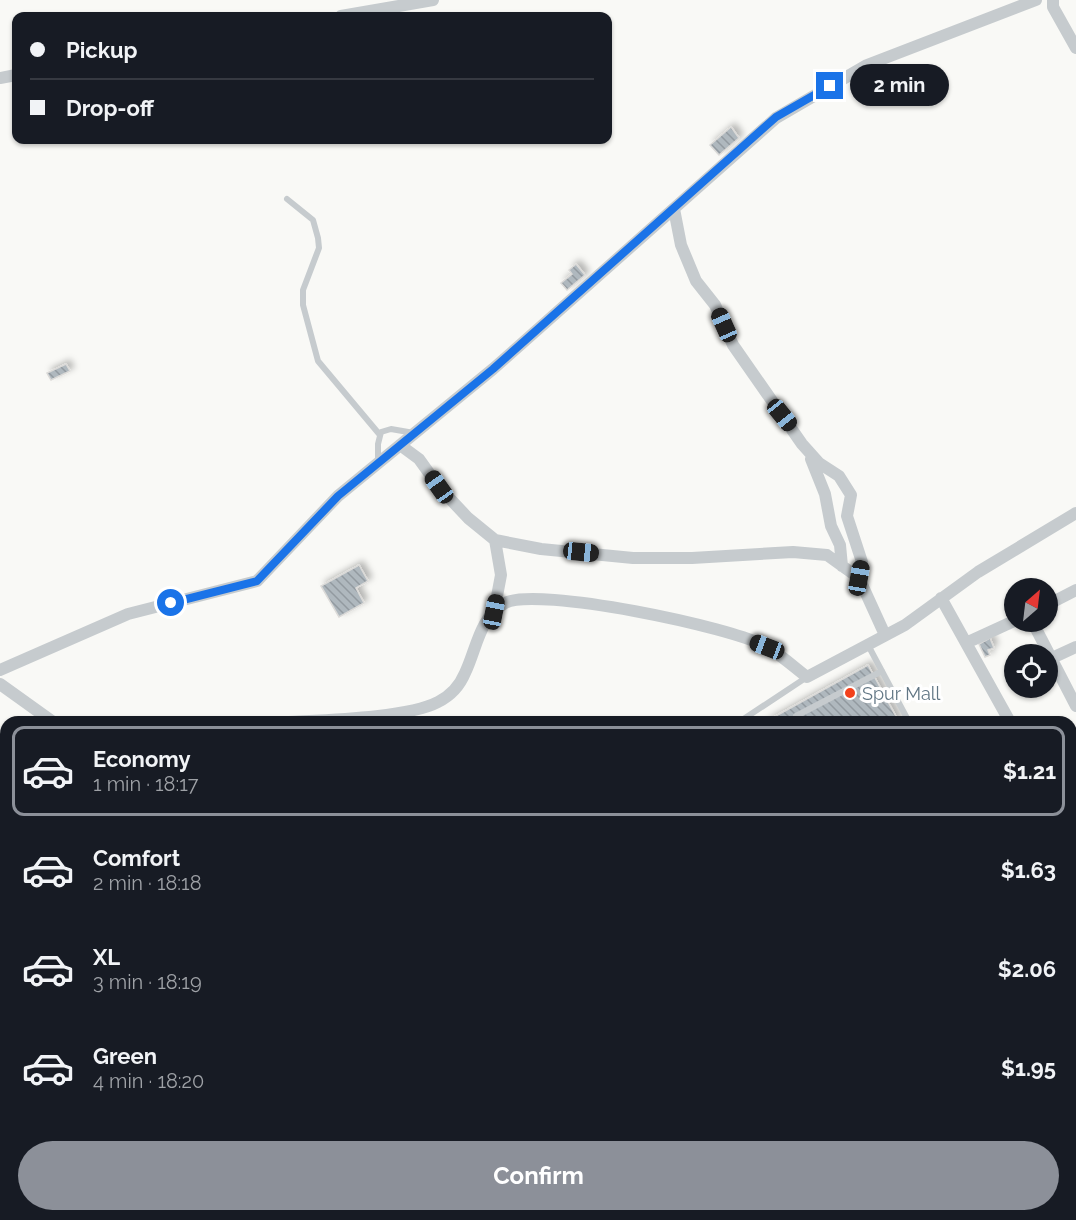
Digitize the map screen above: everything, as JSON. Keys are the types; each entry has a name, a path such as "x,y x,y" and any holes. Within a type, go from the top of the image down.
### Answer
{"street":[{"path":"364,12 433,0"},
{"path":"0,670 128,614 257,581 338,496 493,369 776,117 867,65 1036,0"},
{"path":"1053,0 1053,7 1076,48"},
{"path":"674,209 681,245 696,281 715,305 733,345 808,452 819,463 839,476 851,495 847,516 862,562 859,578"},
{"path":"400,446 419,459 454,502 495,540 541,549 633,558 692,558 793,552 827,555 859,578 885,635"},
{"path":"808,452 825,495 831,526 840,545 842,566"},
{"path":"368,716 415,710 438,703 454,691 465,673 481,628 494,612 507,602 526,597 571,602 717,628 767,647 807,677 885,635 978,572 1076,513"},
{"path":"494,612 501,575 495,540"},
{"path":"1058,599 1076,590"},
{"path":"941,598 1007,716"},
{"path":"966,643 1004,626"},
{"path":"1058,655 1076,646"},
{"path":"1058,670 1076,706"},
{"path":"0,684 45,716"}],"lane":[{"path":"287,200 313,220 318,238 319,248 303,290 303,305 318,361 380,435"},
{"path":"378,464 380,435 385,430 415,433"},
{"path":"868,644 906,716"},
{"path":"796,716 882,670"},
{"path":"748,716 807,677"}],"building":[{"path":"731,127 739,138 719,155 710,145"},
{"path":"576,264 585,275 567,290 561,283 572,274 569,270"},
{"path":"66,364 70,371 51,380 47,373"},
{"path":"359,565 368,581 356,588 364,603 339,617 321,586"},
{"path":"990,638 994,648 988,650 990,655 985,657 979,644"},
{"name":"Spur Mall","path":"868,665 896,716 776,716"}],"place":[{"name":"Spur Mall","path":"850,693"}],"route":[{"path":"171,603 257,581 338,496 493,369 776,117 830,86"}]}
